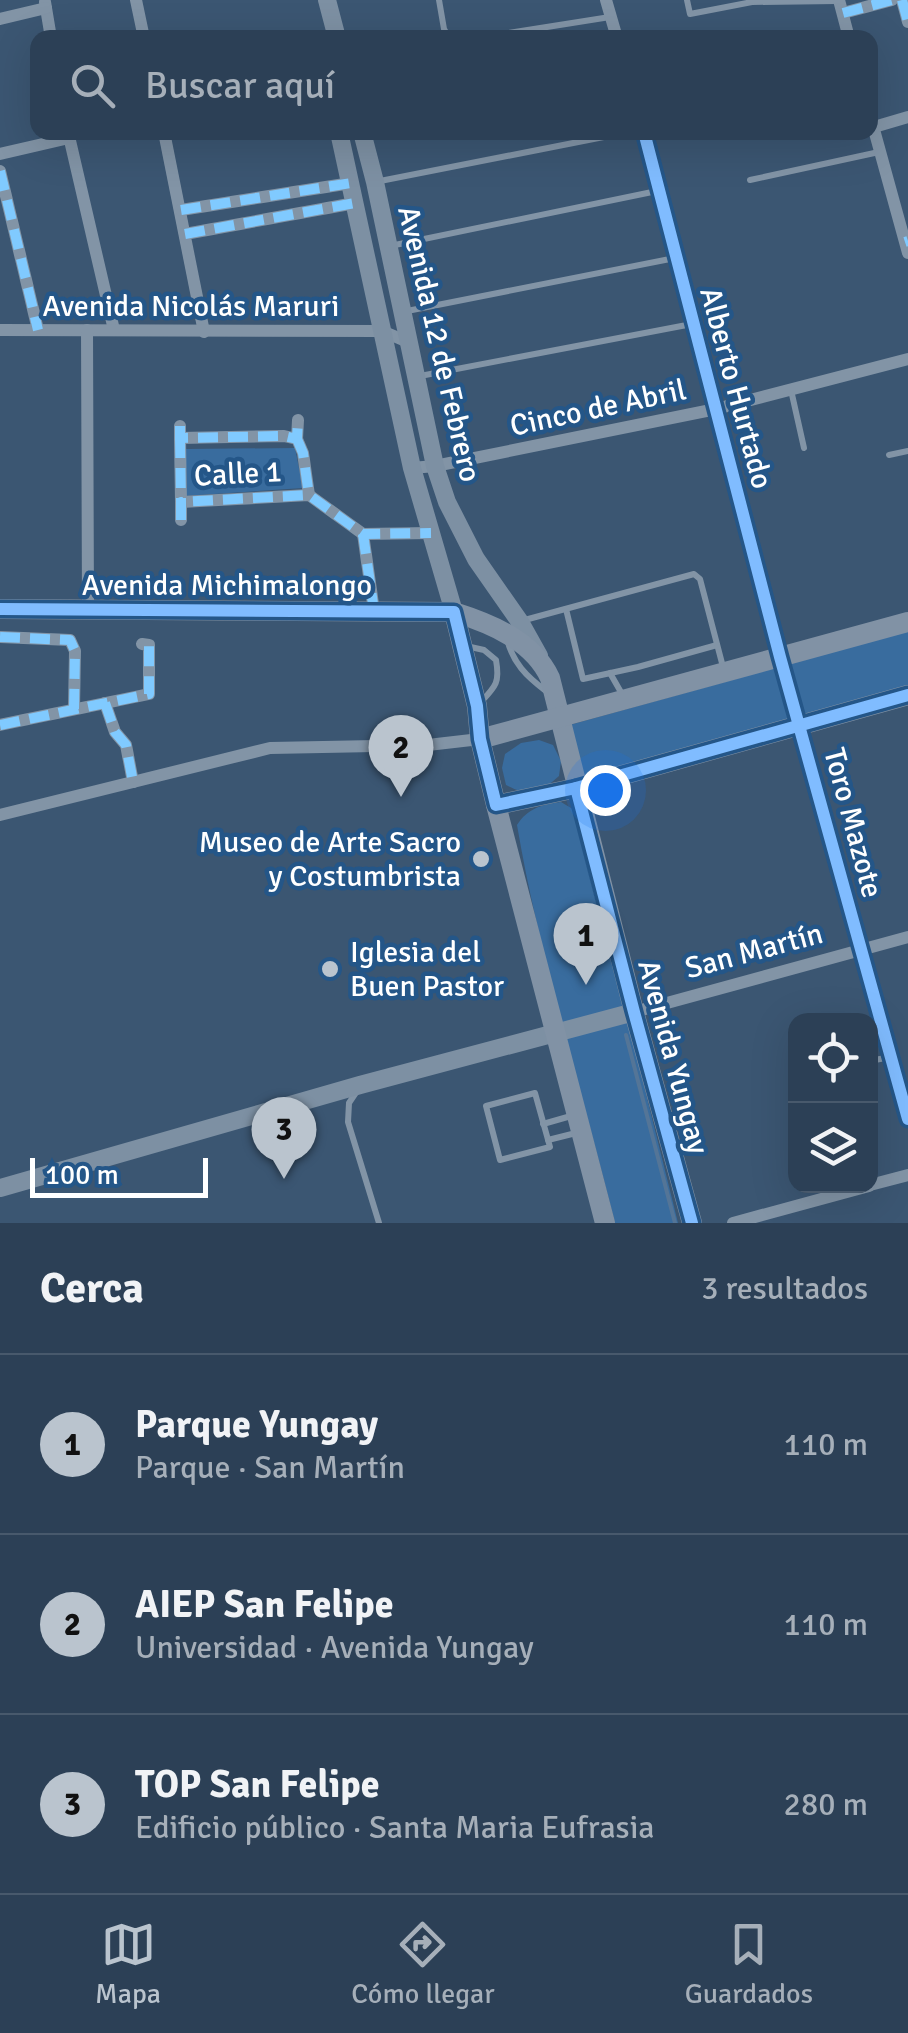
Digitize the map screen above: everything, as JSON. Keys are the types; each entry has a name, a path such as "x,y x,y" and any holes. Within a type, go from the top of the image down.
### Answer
{"main road":[{"name":"Avenida Michimalongo","path":"0,609 454,612 512,626 542,662"},
{"path":"454,612 496,805 605,1223"},
{"path":"480,738 557,708 625,699 908,622"},
{"name":"Avenida Yungay","path":"542,662 550,678 692,1223"},
{"path":"496,805 576,788 908,694"}],"street":[{"path":"136,0 142,30"},
{"path":"327,0 335,30"},
{"path":"606,0 615,30"},
{"path":"847,30 840,5 892,0"},
{"path":"902,0 908,22"},
{"path":"0,19 45,4 50,30"},
{"path":"878,120 908,117"},
{"path":"0,154 50,140"},
{"path":"69,140 114,330"},
{"path":"166,140 204,332"},
{"name":"Avenida 12 de Febrero","path":"341,140 412,468 454,612"},
{"name":"Avenida 12 de Febrero","path":"364,140 435,466 447,502 512,626"},
{"name":"Alberto Hurtado","path":"646,140 780,657"},
{"path":"877,140 907,245"},
{"path":"0,171 38,330"},
{"path":"181,210 351,183"},
{"path":"186,234 354,203"},
{"name":"Avenida Nicolás Maruri","path":"382,331 401,312"},
{"name":"Avenida Nicolás Maruri","path":"0,330 382,331 408,342"},
{"path":"87,330 88,610"},
{"name":"Cinco de Abril","path":"412,468 716,409 908,358"},
{"name":"Calle 1","path":"181,520 180,432 297,438 298,420"},
{"path":"297,438 304,454 309,495"},
{"name":"Calle 1","path":"180,502 309,495 363,534"},
{"path":"374,611 363,534 431,534"},
{"path":"0,638 70,640 75,651 74,709"},
{"path":"0,724 149,694 149,645 142,644"},
{"name":"Toro Mazote","path":"780,657 908,1119"},
{"path":"105,703 115,732 126,745 133,782"},
{"path":"0,815 270,748 428,745 480,738"},
{"name":"San Martín","path":"0,1188 360,1085 908,937"},
{"path":"878,1183 908,1175"},
{"path":"734,1223 841,1193"}],"lane":[{"path":"439,0 445,30"},
{"path":"687,0 690,14 752,2 840,5"},
{"path":"529,30 611,17"},
{"path":"375,182 589,140"},
{"path":"750,180 880,152"},
{"path":"388,246 658,191"},
{"path":"401,312 676,258"},
{"path":"416,376 694,324"},
{"path":"791,389 804,448"},
{"path":"890,455 908,451"},
{"path":"557,708 525,676 510,654 512,626 694,574 700,580 725,672"},
{"path":"566,610 583,679 718,645"},
{"path":"462,645 484,650 496,660 500,678 477,706"},
{"path":"610,673 625,699"},
{"path":"878,1059 891,1057"},
{"path":"360,1085 349,1103 348,1122 379,1223"},
{"path":"535,1093 543,1124 550,1147 500,1160 486,1106 535,1093"},
{"path":"543,1124 580,1123"},
{"path":"548,1140 580,1123"}],"shaded area":[{"path":"295,448 303,488 184,496 186,449"},
{"path":"908,631 908,691 586,781 566,726"},
{"path":"539,740 553,745 561,761 559,776 534,792 506,785 502,768 505,754 521,743"},
{"path":"561,802 576,811 678,1223 615,1223 549,975 517,825 536,808"}],"waterway":[{"path":"626,1035 675,1223"}],"marked path":[{"path":"843,13 892,0"},
{"path":"902,0 908,22"},
{"path":"0,171 38,330"},
{"path":"181,210 351,183"},
{"path":"185,234 355,203"},
{"path":"180,426 180,438 297,439 298,420"},
{"path":"180,438 181,502"},
{"path":"297,439 309,495"},
{"path":"181,520 181,502 309,495 363,534 431,533"},
{"path":"363,534 374,611"},
{"path":"0,637 70,640 75,651 74,709"},
{"path":"0,725 149,694 149,645 142,644"},
{"path":"105,703 115,732 126,745 133,782"}],"cycle path":[{"path":"646,140 780,657 908,1119"},
{"path":"0,609 454,612 496,805 576,788 908,695"},
{"path":"576,788 692,1223"}],"place":[{"name":"AIEP San Felipe","path":"401,797"},
{"name":"Museo de Arte Sacro y Costumbrista","path":"481,859"},
{"name":"Iglesia del Buen Pastor","path":"330,969"},
{"name":"Parque Yungay","path":"586,985"},
{"name":"TOP San Felipe","path":"284,1179"}]}
